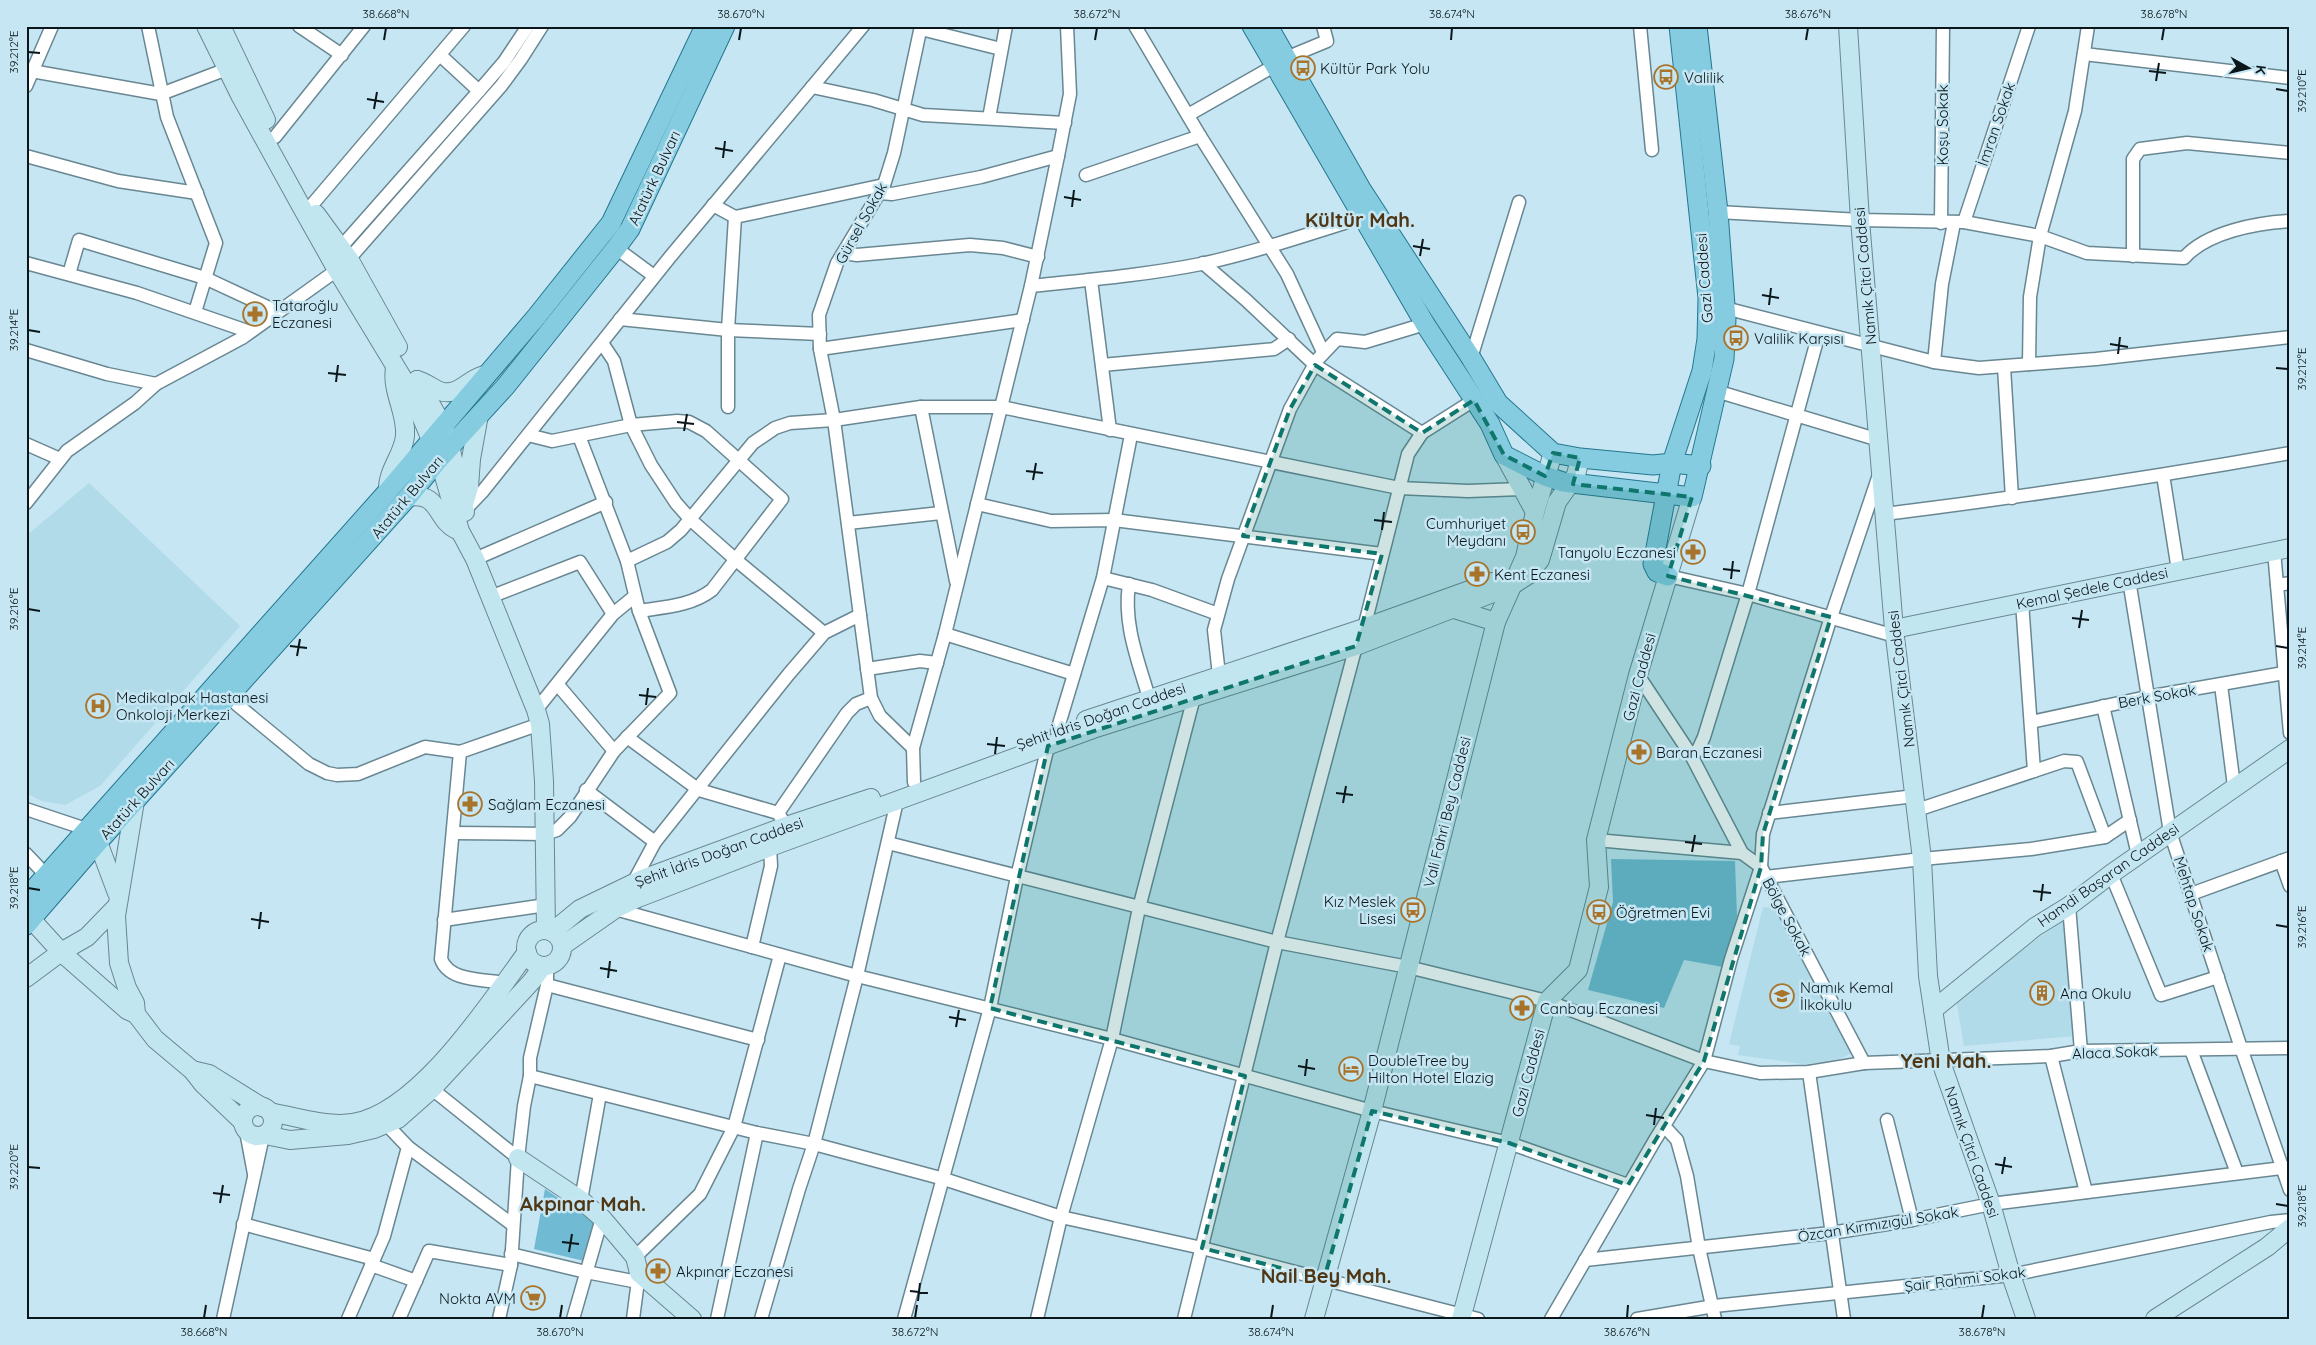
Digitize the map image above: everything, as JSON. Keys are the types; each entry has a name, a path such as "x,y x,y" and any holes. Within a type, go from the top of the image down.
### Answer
{"main road":[{"path":"206,26 227,69 417,380 464,507 467,527 462,534"},
{"path":"221,26 310,206 342,259 411,392 437,433"},
{"name":"Atatürk Bulvarı","path":"29,922 92,836 437,433 611,223 705,26"},
{"name":"Atatürk Bulvarı","path":"26,898 45,874 135,801 229,698 408,497 444,452 505,386 616,248 630,229 725,26"},
{"path":"1252,26 1280,62 1498,403 1554,453 1580,458 1654,465 1672,463 1701,466"},
{"path":"1268,26 1280,62 1363,217 1425,324 1490,424 1521,489 1535,512"},
{"name":"Gazi Caddesi","path":"1668,576 1657,572 1654,564 1672,463 1702,371 1707,339 1708,298 1679,26"},
{"name":"Gazi Caddesi","path":"1467,1317 1509,1143 1547,1001 1578,970 1599,887 1596,840 1638,675 1701,466 1724,359 1726,308 1718,212 1697,26"},
{"name":"Namık Çitci Caddesi","path":"1848,26 1860,220 1880,440 1894,632 1922,859 1928,976 1941,1062 1991,1204 2011,1275 2026,1319"},
{"path":"388,490 388,476 402,450 405,435 405,422 394,380 396,365"},
{"path":"417,380 446,392 459,390 472,379 486,375"},
{"path":"464,507 469,487 471,459 479,415"},
{"path":"444,452 462,534 475,558 538,717 545,834 546,904 549,931"},
{"name":"Vali Fahri Bey Caddesi","path":"1314,1319 1372,1111 1496,622 1525,557 1545,476 1554,453"},
{"path":"1504,455 1545,476 1570,483 1692,497"},
{"path":"1514,579 1528,575 1540,560 1557,502 1576,475 1580,458"},
{"path":"408,497 422,497 432,502 449,525 462,534"},
{"name":"Kemal Şedele Caddesi","path":"1894,632 2022,602 2282,549"},
{"name":"Şehit İdris Doğan Caddesi","path":"562,946 615,909 638,898 770,847 1093,728 1356,646 1454,609 1514,579"},
{"name":"Şehit İdris Doğan Caddesi","path":"549,931 580,909 633,883 782,819 884,794 1149,698 1514,579"},
{"path":"1454,609 1496,622"},
{"name":"Hamdi Başaran Caddesi","path":"1933,1010 2035,928 2069,906 2234,786 2290,749"},
{"path":"135,801 118,901 117,939 119,962 127,988 135,1003 136,1014"},
{"path":"92,836 118,901"},
{"path":"26,978 61,952 87,937 118,901"},
{"path":"29,922 127,1010 136,1014 155,1039 192,1070 203,1084 254,1136 264,1135 290,1140 362,1133 387,1125 408,1111 432,1088 545,966 559,958 562,946 561,940 549,931 540,930 531,936 526,946 533,962 545,966"},
{"path":"244,1126 248,1110 266,1109 339,1124 366,1120 377,1115 404,1098 427,1077 527,952"},
{"path":"192,1070 209,1074 266,1109 272,1125 264,1135"},
{"path":"518,1158 581,1200 602,1218 638,1271 692,1319"},
{"path":"2155,1319 2266,1247 2290,1228"}],"street":[{"path":"26,86 29,70 52,26"},
{"path":"148,26 167,117 216,243 194,312"},
{"path":"299,26 342,55"},
{"path":"275,137 364,26"},
{"path":"310,206 464,26"},
{"path":"342,259 504,62 528,26"},
{"path":"26,503 67,451 135,403 156,384 250,332 278,312 342,259 501,86 542,26"},
{"path":"464,507 528,435 654,276 863,26"},
{"path":"989,118 1006,26"},
{"path":"914,782 913,748 945,634 956,583 1023,320 1065,124 1070,94 1067,26"},
{"path":"1135,26 1200,136 1287,274 1323,352"},
{"path":"1188,115 1280,62 1327,41 1323,26"},
{"path":"1640,26 1652,150"},
{"name":"Koşu Sokak","path":"1943,26 1953,223"},
{"name":"İmran Sokak","path":"1953,223 2029,26"},
{"path":"2029,364 2030,297 2040,236 2075,111 2088,26"},
{"path":"921,28 1001,48"},
{"name":"Gürsel Sokak","path":"871,698 834,420 820,349 819,315 837,263 882,189 894,153 921,28"},
{"path":"2084,54 2290,78"},
{"path":"440,55 479,92"},
{"path":"29,70 161,94 227,69"},
{"path":"812,87 873,100 923,115 1065,124"},
{"path":"1086,175 1200,136"},
{"path":"2132,256 2133,159 2140,149 2187,143 2290,153"},
{"path":"26,156 118,180 197,193"},
{"path":"713,205 735,217 882,189 892,194 948,184 1058,156"},
{"path":"1471,358 1519,202"},
{"path":"1718,212 1953,223 2040,236 2087,253 2184,258 2193,248 2213,237 2267,222 2290,221"},
{"path":"728,407 728,330 735,217"},
{"path":"1031,286 1133,276 1203,263 1269,247 1363,217"},
{"path":"1934,362 1942,284 1953,223"},
{"path":"69,274 79,240 205,278 278,312"},
{"path":"844,253 857,255 970,244 1003,248 1038,257"},
{"path":"616,248 654,276"},
{"path":"26,263 137,293 250,332"},
{"path":"1203,263 1289,339 1315,365 1422,433"},
{"path":"1091,280 1110,430"},
{"path":"1726,308 1934,362 1979,368 2290,338"},
{"path":"620,319 728,330 820,334"},
{"path":"820,349 1023,320"},
{"path":"1219,675 1214,641 1218,614 1243,536 1290,409 1315,365 1323,352 1337,339 1365,342 1425,324"},
{"path":"1691,755 1698,750 1704,737 1748,594 1819,333"},
{"path":"1102,365 1274,348 1289,339"},
{"path":"602,343 614,361 631,425 663,485 691,520 824,633"},
{"path":"26,350 107,374 156,384"},
{"path":"2004,367 2012,498"},
{"path":"1716,392 1796,417 1880,440"},
{"path":"1184,1319 1245,1076 1276,942 1356,646 1364,628 1408,454 1422,433 1474,400"},
{"path":"921,406 956,583"},
{"path":"627,561 667,542 691,520 753,443 775,428 790,423 834,420 921,406 1001,408 1399,488 1468,491 1521,489"},
{"path":"528,435 552,441 631,425 677,421 689,422 700,427 782,499 712,590 704,596 683,604 640,611"},
{"path":"1057,731 1103,578 1131,435"},
{"path":"453,832 545,834 557,830 566,821 614,751 670,693 635,596 627,561 606,502 579,436"},
{"path":"26,444 60,460"},
{"path":"1885,514 2012,498 2290,453"},
{"path":"1551,1319 1628,1185 1704,1060 1731,959 1765,877 1762,834 1881,468"},
{"path":"2163,475 2178,570"},
{"path":"475,558 606,502"},
{"path":"977,504 1051,521 1114,520 1382,554"},
{"path":"848,523 941,513"},
{"path":"2282,549 2284,673 2290,733"},
{"path":"490,597 580,562 612,614"},
{"path":"1668,576 1748,594 1894,632"},
{"path":"1103,578 1152,590 1218,614"},
{"name":"Mehtap Sokak","path":"2129,580 2170,832 2241,1050 2286,1167 2290,1190"},
{"path":"1129,584 1127,605 1129,629 1149,698"},
{"path":"229,698 309,764 338,776 358,774 425,747 460,752 538,717 558,685 612,614 635,596"},
{"path":"2022,602 2034,771"},
{"path":"633,883 655,842 699,790 788,675 824,633 860,615"},
{"path":"945,634 1074,674"},
{"path":"867,669 920,662 937,663"},
{"name":"Berk Sokak","path":"2031,722 2103,706 2284,673"},
{"name":"Bölge Sokak","path":"1638,675 1691,755 1742,853 1765,877 1864,1063"},
{"path":"558,685 614,751"},
{"path":"2221,685 2234,786"},
{"path":"1037,1319 1061,1217 1112,1039 1139,908 1194,697"},
{"path":"627,737 699,790 782,819 847,713 856,704 871,698 880,716 913,748"},
{"path":"2103,706 2138,855"},
{"path":"904,1319 990,1008 1017,877 1048,746"},
{"path":"460,752 441,959 448,972 504,983"},
{"path":"1769,813 1916,803 2064,761 2077,762 2105,837"},
{"path":"586,790 655,842"},
{"path":"761,1319 814,1144 857,976 897,801"},
{"path":"26,809 92,836"},
{"path":"1765,877 2031,849 2105,837 2130,820"},
{"path":"1596,840 1742,853"},
{"name":"Alaca Sokak","path":"888,843 1276,942 1408,967 1547,1001 1704,1060 1760,1073 1809,1072 1864,1063 1941,1062 2051,1056 2082,1051 2290,1048"},
{"path":"752,947 771,866 770,847"},
{"path":"26,854 45,874"},
{"path":"2190,894 2285,860 2290,886"},
{"path":"2111,874 2161,995 2218,977"},
{"path":"444,920 546,904"},
{"path":"2069,906 2082,1051"},
{"path":"615,909 857,976 1112,1039 1372,1111 1509,1143 1628,1185"},
{"path":"633,1319 638,1271 700,1194 734,1127 780,955"},
{"path":"499,1319 511,1260 518,1158 524,1106 530,1076 530,1058 547,985 545,966"},
{"path":"547,985 758,1040"},
{"path":"2192,1050 2237,1173"},
{"path":"2051,1056 2086,1192"},
{"path":"1809,1072 1844,1319"},
{"path":"530,1076 757,1133 814,1144 944,1179 1061,1217 1202,1248 1467,1317"},
{"path":"432,1088 518,1158"},
{"path":"581,1200 600,1094"},
{"path":"1887,1120 1912,1220"},
{"path":"387,1125 408,1147 513,1225"},
{"path":"244,1126 254,1176"},
{"path":"1664,1126 1677,1140 1687,1176 1700,1248 1714,1306 1715,1319"},
{"path":"717,1319 757,1133"},
{"path":"223,1319 264,1135"},
{"path":"348,1319 384,1236 408,1147"},
{"name":"Özcan Kırmızıgül Sokak","path":"1585,1260 1831,1233 1912,1220 1991,1204 2286,1167"},
{"path":"573,1319 602,1218"},
{"name":"Şair Rahmi Sokak","path":"1637,1319 1714,1306 2011,1275 2271,1222 2290,1220"},
{"path":"243,1224 372,1262 416,1281"},
{"path":"399,1319 429,1251 511,1260 586,1272 638,1271"}],"highlighted area":[{"path":"1315,365 1422,433 1474,400 1504,455 1545,476 1553,453 1580,458 1573,484 1692,497 1668,576 1831,617 1763,834 1761,867 1704,1061 1628,1185 1509,1143 1372,1111 1324,1279 1202,1248 1245,1076 990,1008 1048,746 1356,646 1382,554 1243,536 1290,409"}],"shaded area":[{"name":"Medikalpak Hastanesi Onkoloji Merkezi","path":"89,483 240,626 100,786 65,805 42,801 26,793 26,536"},
{"path":"1611,859 1735,861 1737,916 1723,967 1684,960 1664,1008 1588,990 1613,902"},
{"name":"Namık Kemal İlkokulu","path":"1763,907 1779,908 1854,1052 1833,1062 1803,1064 1738,1055 1740,1046 1729,1044"},
{"path":"2063,920 2075,1036 1964,1046 1956,999"},
{"path":"545,1189 594,1222 584,1261 534,1249"}],"place":[{"name":"Kültür Park Yolu","path":"1303,68"},
{"name":"Valilik","path":"1666,77"},
{"name":"Tataroğlu Eczanesi","path":"255,314"},
{"name":"Valilik Karşısı","path":"1736,338"},
{"name":"Cumhuriyet Meydanı","path":"1523,532"},
{"name":"Tanyolu Eczanesi","path":"1693,552"},
{"name":"Kent Eczanesi","path":"1477,574"},
{"name":"Medikalpak Hastanesi Onkoloji Merkezi","path":"98,706"},
{"name":"Baran Eczanesi","path":"1639,752"},
{"name":"Sağlam Eczanesi","path":"470,804"},
{"name":"Kız Meslek Lisesi","path":"1413,910"},
{"name":"Öğretmen Evi","path":"1599,912"},
{"name":"Ana Okulu","path":"2042,993"},
{"name":"Namık Kemal İlkokulu","path":"1782,996"},
{"name":"Canbay Eczanesi","path":"1522,1008"},
{"name":"DoubleTree by Hilton Hotel Elazig","path":"1351,1069"},
{"name":"Akpınar Eczanesi","path":"658,1271"},
{"name":"Nokta AVM","path":"533,1298"}],"district":[{"name":"Kültür Mah.","path":"1360,219"},
{"name":"Yeni Mah.","path":"1946,1060"},
{"name":"Akpınar Mah.","path":"583,1203"},
{"name":"Nail Bey Mah.","path":"1326,1275"}]}
